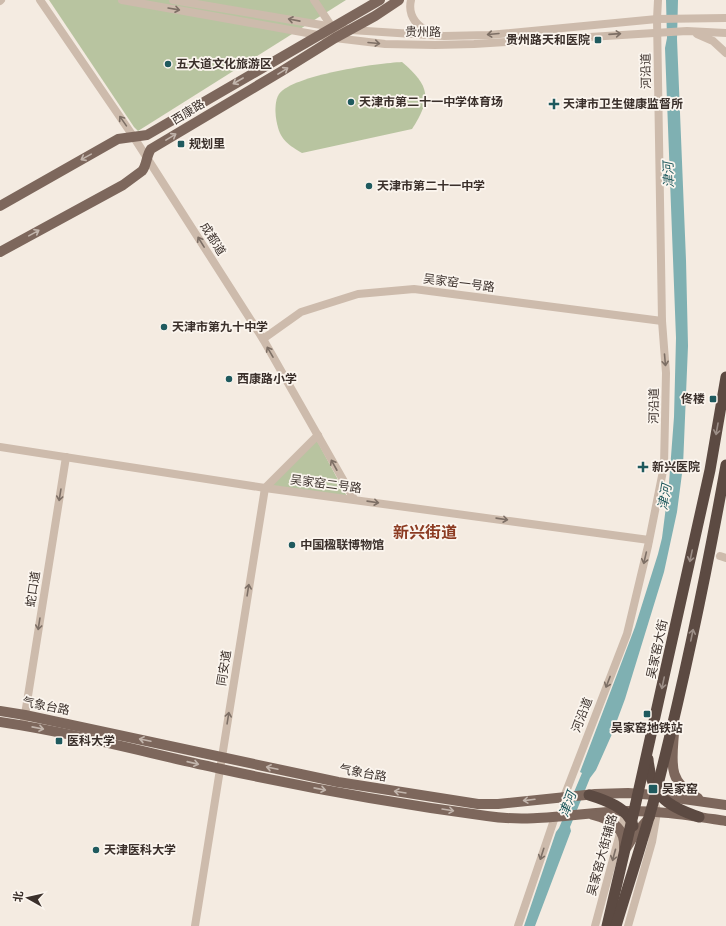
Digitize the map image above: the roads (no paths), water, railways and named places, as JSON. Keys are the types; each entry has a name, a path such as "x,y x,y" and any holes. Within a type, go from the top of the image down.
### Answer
{"highway":[{"name":"吴家窑大街","path":"606,926 623,859 628,814 638,794 710,470 726,377"},
{"path":"616,926 657,794 696,616 726,465"},
{"path":"648,748 649,767 657,794 686,813 699,817"},
{"path":"589,795 606,801 628,814 635,834 625,878 622,903"}],"main road":[{"name":"西康路","path":"0,206 118,139 147,134 380,0"},
{"name":"西康路","path":"0,252 130,180 144,168 151,149 399,0"},
{"name":"气象台路","path":"0,711 24,720 220,769 338,792 487,816 521,818 587,814 652,814 699,817 726,821"},
{"path":"674,714 673,756 675,776 681,787 687,792 707,802"},
{"name":"气象台路","path":"0,722 24,720 222,757 338,782 478,804 498,804 566,796 657,794 726,805"},
{"path":"623,859 628,845 635,834 652,814 674,806 707,802"},
{"path":"587,814 609,821 620,831 624,840 623,859"}],"street":[{"name":"成都道","path":"40,0 134,136 262,340 354,499"},
{"name":"贵州路","path":"122,0 335,38 385,44 435,45 687,31 726,33"},
{"name":"贵州路","path":"173,0 351,30 444,36 489,35 657,19 726,18"},
{"path":"314,0 336,34 335,38"},
{"path":"411,0 410,10 417,24 428,32 444,36"},
{"name":"河沿道","path":"566,796 627,634 649,540 664,466 666,372 662,321 657,19 658,0"},
{"path":"687,31 707,38 720,46 726,53"},
{"name":"吴家窑一号路","path":"262,340 301,312 358,294 414,289 662,321"},
{"path":"265,488 318,436"},
{"name":"吴家窑二号路","path":"0,447 265,488 649,540"},
{"name":"蛇口道","path":"24,720 66,457"},
{"name":"同安道","path":"195,926 265,488"},
{"name":"吴家窑大街辅路","path":"595,926 620,831 628,814"},
{"path":"628,926 652,842 652,814"},
{"path":"518,926 558,816"}],"water":[{"path":"666,0 678,0 677,39 688,346 683,466 677,512 664,572 625,699 612,734 596,770 590,778 570,827 571,831 535,926 524,926 556,832 582,773 580,772 635,627 662,538 669,483 674,417 676,338 665,48 667,38"}],"place":[{"name":"贵州路天和医院","path":"598,40"},
{"name":"五大道文化旅游区","path":"168,64"},
{"name":"天津市第二十一中学体育场","path":"351,102"},
{"name":"天津市卫生健康监督所","path":"554,104"},
{"name":"规划里","path":"181,144"},
{"name":"天津市第二十一中学","path":"369,186"},
{"name":"天津市第九十中学","path":"164,327"},
{"name":"西康路小学","path":"229,379"},
{"name":"佟楼","path":"713,399"},
{"name":"新兴医院","path":"643,467"},
{"name":"中国楹联博物馆","path":"292,545"},
{"name":"吴家窑地铁站","path":"647,714"},
{"name":"医科大学","path":"59,741"},
{"name":"吴家窑","path":"653,789"},
{"name":"天津医科大学","path":"96,850"}],"district":[{"name":"新兴街道","path":"425,532"}],"water label":[{"name":"津河","path":"668,175"},
{"name":"津河","path":"664,497"},
{"name":"津河","path":"567,804"}]}
